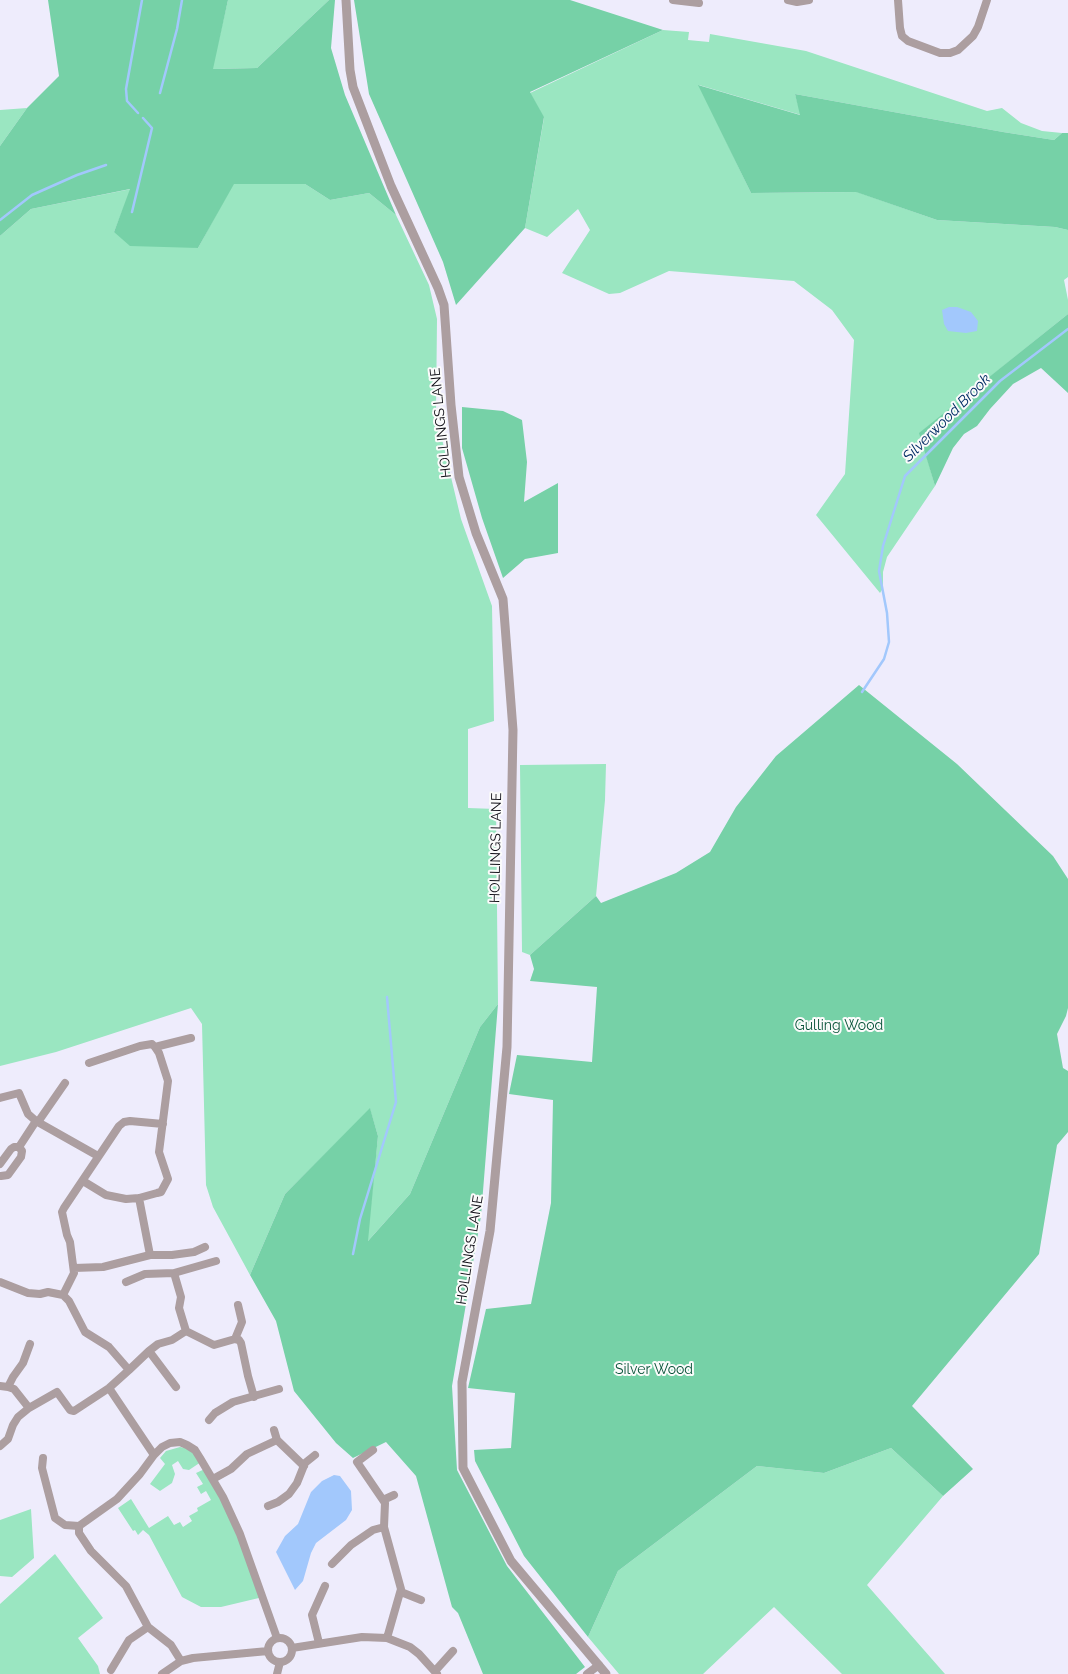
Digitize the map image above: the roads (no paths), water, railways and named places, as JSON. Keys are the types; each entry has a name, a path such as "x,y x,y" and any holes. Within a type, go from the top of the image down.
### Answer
{"street":[{"name":"HOLLINGS LANE","path":"346,0 350,70 353,87 391,186 444,305 451,405 459,478 476,534 503,599 512,730 507,1048 490,1231 462,1382 463,1468 511,1561 606,1674"},
{"path":"678,0 699,3"},
{"path":"788,0 797,2 809,0"},
{"path":"898,0 902,36 908,41 940,53 950,53 958,50 973,36 987,0"},
{"path":"89,1063 140,1046 152,1044 155,1046 191,1038"},
{"path":"83,1181 106,1195 120,1198 139,1198 161,1192 168,1179 159,1152 168,1081 155,1046"},
{"path":"19,1147 64,1083"},
{"path":"0,1098 19,1094 28,1114 98,1156"},
{"path":"62,1295 74,1275 70,1242 62,1212 64,1208 118,1126 130,1121 163,1124"},
{"path":"0,1164 14,1146 19,1147"},
{"path":"0,1176 8,1175 21,1157 22,1151 19,1147"},
{"path":"139,1198 150,1255"},
{"path":"74,1268 103,1267 150,1255 172,1255 194,1252 205,1248"},
{"path":"126,1282 145,1274 174,1273 216,1261"},
{"path":"174,1273 181,1297 179,1308 186,1331 214,1344 235,1339 239,1340 254,1397"},
{"path":"0,1282 28,1293 40,1294 48,1292 62,1295 69,1301 85,1332 109,1347 129,1370"},
{"path":"235,1339 242,1324 238,1305"},
{"path":"0,1446 8,1439 18,1417 29,1408 57,1392 70,1410 74,1411 109,1388 149,1350 158,1344 172,1340 186,1331"},
{"path":"29,1408 19,1394 4,1387 23,1364 30,1344"},
{"path":"149,1350 176,1387"},
{"path":"109,1388 154,1455"},
{"path":"208,1420 215,1413 233,1402 279,1389"},
{"path":"274,1430 277,1440 304,1466"},
{"path":"213,1479 231,1469 247,1454 277,1440"},
{"path":"42,1458 42,1468 56,1518 65,1525 79,1526 117,1499 162,1447 170,1443 180,1442 195,1450 213,1479 240,1534 277,1638"},
{"path":"373,1450 357,1462 386,1507 384,1527 393,1555 401,1592 387,1638"},
{"path":"268,1506 289,1494 297,1483 304,1466 315,1455"},
{"path":"383,1500 394,1495"},
{"path":"79,1526 80,1533 91,1551 126,1586 148,1627 172,1645 181,1661"},
{"path":"332,1564 351,1545 373,1530 384,1527"},
{"path":"319,1643 312,1615 325,1586"},
{"path":"401,1592 421,1600"},
{"path":"112,1670 129,1640 148,1627"},
{"path":"292,1648 362,1637 387,1638 410,1647 436,1673 453,1651"},
{"path":"277,1638 287,1640 292,1648 290,1657 280,1662 272,1659 268,1651 270,1643 277,1638"},
{"path":"162,1674 181,1661 203,1656 268,1651"},
{"path":"277,1674 280,1662"},
{"path":"587,1674 599,1666"}],"water":[{"path":"949,307 957,307 971,312 978,321 977,331 966,333 948,331 944,324 942,310"},
{"path":"334,1475 340,1476 351,1491 352,1510 346,1520 316,1543 303,1581 295,1590 276,1552 285,1536 298,1524 311,1492 322,1481"}],"waterway":[{"path":"138,113 127,101 126,89 142,0"},
{"path":"160,93 177,29 182,0"},
{"path":"132,212 152,128 143,118"},
{"path":"0,220 32,195 77,175 106,165"},
{"name":"Silverwood Brook","path":"862,692 884,659 889,642 887,613 879,571 883,546 905,476 1000,381 1068,329"},
{"path":"353,1254 360,1219 396,1102 387,997"}],"park label":[{"name":"Gulling Wood","path":"839,1026"},
{"name":"Silver Wood","path":"654,1370"}]}
